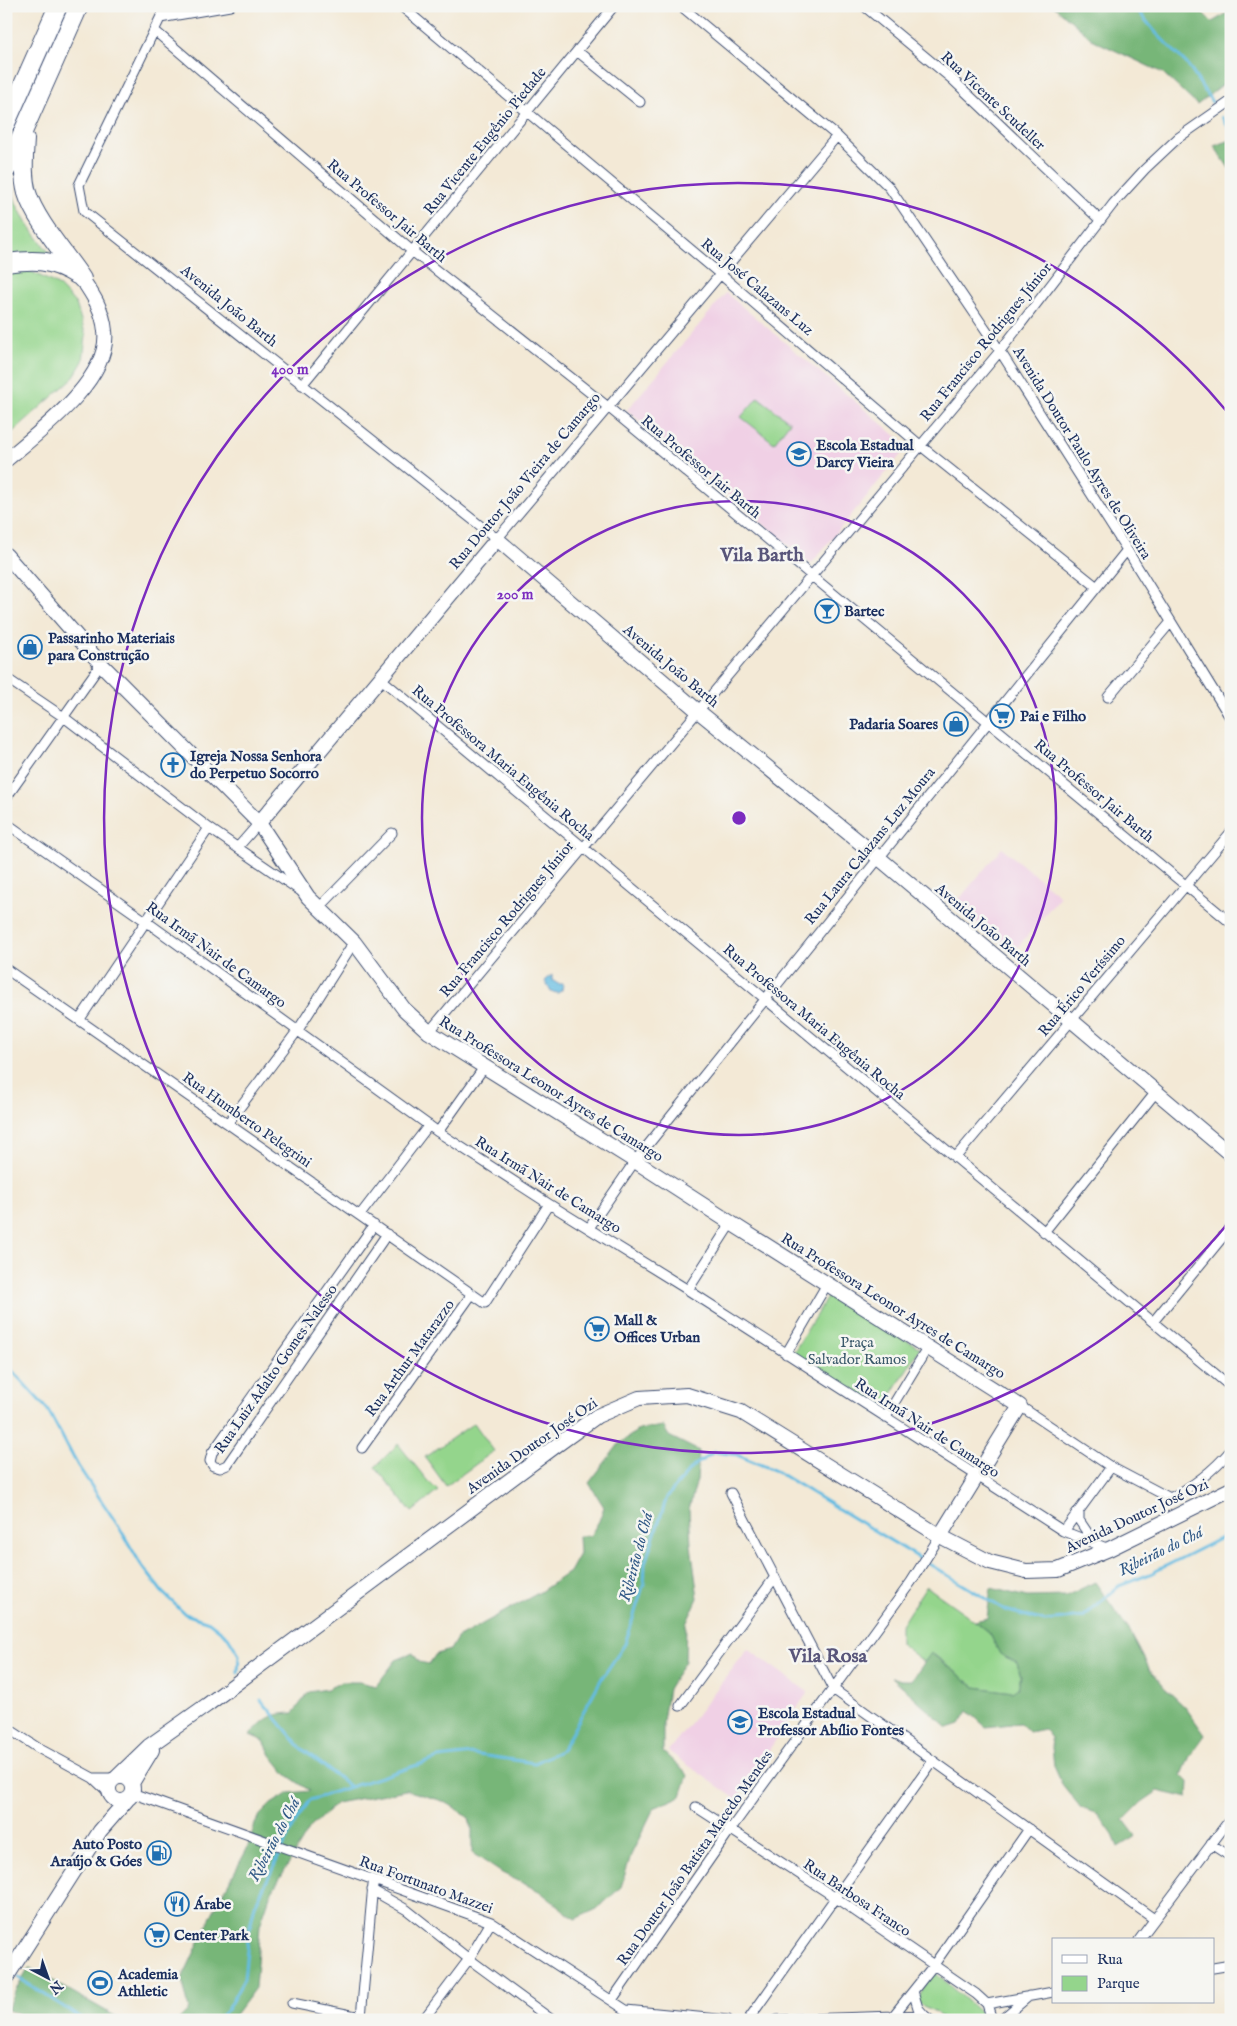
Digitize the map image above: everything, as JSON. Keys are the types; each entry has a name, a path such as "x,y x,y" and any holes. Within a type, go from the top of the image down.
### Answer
{"highway":[{"path":"6,123 58,6"},
{"path":"6,170 79,6"},
{"path":"26,126 23,165 27,194 39,218 82,279"},
{"path":"6,263 31,259 62,266 82,279"}],"main road":[{"path":"6,460 56,417 83,389 101,360 106,332 99,305 82,279"},
{"name":"Rua Doutor João Vieira de Camargo","path":"259,823 497,539"},
{"name":"Avenida João Barth","path":"497,539 698,711 879,858 1231,1155"},
{"name":"Rua Professora Leonor Ayres de Camargo","path":"6,555 101,664 259,823 308,897 354,942 404,1010 429,1032 1020,1406"},
{"name":"Avenida Doutor José Ozi","path":"115,1778 149,1746 557,1445 597,1416 639,1398 687,1395 741,1412 940,1536 990,1562 1026,1571 1058,1570 1109,1549 1231,1488"},
{"path":"940,1536 1020,1406"},
{"path":"6,1978 100,1831 130,1792 146,1759 162,1738"},
{"path":"100,1831 110,1794 109,1784 115,1778 126,1778 130,1792"},
{"path":"110,1794 117,1801 130,1792"}],"street":[{"path":"155,31 166,6"},
{"path":"160,18 230,6"},
{"name":"Rua José Calazans Luz","path":"401,6 720,274 920,446 1097,587"},
{"name":"Rua Vicente Eugênio Piedade","path":"302,385 614,6"},
{"name":"Avenida Doutor Paulo Ayres de Oliveira","path":"681,6 837,136 889,187 1000,351 1127,550 1231,719"},
{"name":"Rua Vicente Scudeller","path":"864,6 952,79 1100,220"},
{"name":"Avenida João Barth","path":"155,31 79,185 84,211 497,539"},
{"name":"Rua Professor Jair Barth","path":"155,31 412,251 608,407 1231,923"},
{"path":"577,51 640,102"},
{"name":"Rua Francisco Rodrigues Júnior","path":"429,1032 1000,351 1100,220 1145,169 1178,138 1231,101"},
{"name":"Rua Doutor João Vieira de Camargo","path":"497,539 837,136"},
{"name":"Rua Laura Calazans Luz Moura","path":"635,1161 1127,550"},
{"path":"1108,697 1171,622"},
{"path":"6,798 65,718 101,664"},
{"path":"6,678 65,718 209,828 308,897"},
{"name":"Rua Professora Maria Eugênia Rocha","path":"380,678 1231,1387"},
{"name":"Rua Irmã Nair de Camargo","path":"6,823 298,1030 438,1132 549,1204 688,1290 977,1477 1064,1531 1109,1549"},
{"name":"Rua Doutor João Vieira de Camargo","path":"238,847 259,823"},
{"path":"80,1020 209,828"},
{"name":"Rua Érico Veríssimo","path":"955,1158 1231,832"},
{"path":"319,908 392,833"},
{"path":"228,1123 298,1030 354,942"},
{"name":"Rua Humberto Pelegrini","path":"6,969 472,1294"},
{"path":"438,1132 485,1066"},
{"path":"1044,1232 1156,1092"},
{"path":"360,1215 428,1125"},
{"path":"590,1228 635,1161"},
{"name":"Rua Arthur Matarazzo","path":"362,1448 472,1294 485,1303 549,1204"},
{"path":"688,1290 731,1223"},
{"name":"Rua Luiz Adalto Gomes Nalesso","path":"374,1225 212,1453 210,1461 213,1466 220,1468 226,1465 387,1234"},
{"path":"1153,1322 1231,1227"},
{"path":"786,1354 827,1284"},
{"path":"316,1307 330,1316"},
{"path":"885,1418 928,1347"},
{"path":"262,1384 276,1393"},
{"name":"Rua Professora Leonor Ayres de Camargo","path":"1020,1406 1111,1467 1170,1498 1183,1492 1213,1471 1231,1450"},
{"path":"1064,1531 1111,1467"},
{"path":"731,1493 833,1689 1154,1919"},
{"path":"1079,1511 1079,1520 1093,1542"},
{"name":"Rua Doutor João Batista Macedo Mendes","path":"612,2000 730,1830 911,1582 940,1536"},
{"path":"680,1706 775,1577"},
{"path":"6,1727 38,1748 93,1778 110,1794"},
{"path":"748,2020 933,1761"},
{"path":"93,1778 115,1778"},
{"name":"Rua Fortunato Mazzei","path":"130,1792 298,1853 373,1885 492,1922 626,2010 649,2017 728,2020"},
{"name":"Rua Barbosa Franco","path":"696,1807 836,1898 987,2004"},
{"path":"1140,1938 1231,1818"},
{"path":"893,2016 933,1966 1029,1830"},
{"path":"1211,1844 1231,1857"},
{"path":"373,1885 552,2020"},
{"path":"292,2003 362,2018 373,1885"},
{"path":"422,2020 469,1959 492,1922"},
{"path":"1214,1968 1231,1965"},
{"path":"913,1991 918,2008 927,2018"},
{"path":"992,2020 987,2004 1052,1992"},
{"path":"1001,2020 1029,1996"},
{"path":"777,2020 893,2016 927,2018"}],"shaded area":[{"name":"Escola Estadual Darcy Vieira","path":"726,293 908,446 811,564 627,410"},
{"path":"1002,848 1060,896 1013,953 955,904"},
{"name":"Escola Estadual Professor Abílio Fontes","path":"748,1649 808,1692 736,1799 668,1751"}],"green space":[{"path":"1054,6 1196,6 1212,22 1231,11 1231,78 1197,105 1163,73 1093,40"},
{"path":"1231,140 1231,171 1214,146"},
{"path":"6,173 16,203 22,214 36,236 57,262 6,256"},
{"path":"26,269 58,285 76,304 86,336 83,361 73,378 6,438 6,272"},
{"path":"758,397 790,422 774,443 741,417"},
{"name":"Praça Salvador Ramos","path":"829,1294 920,1348 884,1407 793,1353"},
{"path":"474,1423 494,1451 446,1486 425,1457"},
{"path":"663,1426 669,1436 699,1451 697,1480 689,1509 691,1545 698,1598 686,1624 685,1661 668,1689 663,1721 663,1752 688,1775 681,1796 654,1808 631,1855 621,1887 597,1909 575,1919 539,1891 502,1873 472,1853 472,1829 469,1818 446,1802 406,1790 336,1803 310,1828 271,1893 260,1925 255,1988 231,2020 178,2020 189,2009 182,1979 213,1912 247,1849 260,1815 271,1804 289,1793 310,1791 287,1775 271,1755 264,1741 250,1735 268,1718 278,1714 293,1713 309,1692 327,1689 342,1682 359,1682 376,1686 396,1660 413,1653 419,1662 429,1664 436,1654 450,1650 457,1638 540,1592 569,1572 579,1554 578,1536 590,1536 599,1521 604,1507 589,1483 619,1444 638,1430"},
{"path":"398,1444 438,1491 412,1512 375,1467"},
{"path":"1095,1582 1129,1630 1149,1668 1164,1687 1186,1708 1205,1735 1190,1756 1182,1775 1189,1782 1188,1798 1158,1791 1142,1802 1124,1820 1136,1836 1118,1847 1113,1835 1098,1814 1081,1808 1062,1784 1054,1766 1051,1738 1044,1729 1029,1732 1020,1723 986,1727 968,1711 960,1724 948,1728 892,1677 901,1680 912,1680 931,1653 975,1687 1012,1692 1018,1688 1021,1676 1017,1663 1000,1654 990,1634 975,1621 987,1618 991,1588 1027,1597 1066,1596"},
{"path":"926,1586 990,1634 1000,1654 1017,1663 1021,1676 1018,1689 1012,1692 975,1687 932,1653 924,1662 900,1643 900,1627"},
{"path":"29,1968 122,2020 26,2020 23,2016 8,2010 11,1998"},
{"path":"933,1971 986,2018 983,2020 943,2020 936,2012 919,2004 918,1999"}],"water":[{"path":"552,975 552,980 558,984 563,984 562,990 558,993 551,992 545,981"}],"waterway":[{"path":"1134,6 1157,34 1187,64 1212,102"},
{"path":"1222,117 1231,131"},
{"path":"6,1364 48,1410 78,1466 119,1527 140,1563 162,1592 185,1614 209,1622 228,1637 239,1655 238,1673"},
{"name":"Ribeirão do Chá","path":"217,2020 227,2010 244,1979 249,1931 255,1905 295,1823 310,1800 439,1758 472,1754 535,1763 562,1750 602,1678 625,1644 644,1583 645,1563 667,1497 692,1467 714,1452 737,1455 774,1470 1005,1610 1045,1621 1083,1617 1119,1586 1150,1574 1231,1533"},
{"path":"261,1700 301,1748 349,1786"},
{"path":"19,1978 84,2020"}],"place":[{"name":"Escola Estadual Darcy Vieira","path":"799,454"},
{"name":"Bartec","path":"827,611"},
{"name":"Passarinho Materiais para Construção","path":"30,647"},
{"name":"Pai e Filho","path":"1002,716"},
{"name":"Padaria Soares","path":"956,724"},
{"name":"Igreja Nossa Senhora do Perpetuo Socorro","path":"173,765"},
{"name":"Mall & Offices Urban","path":"597,1329"},
{"name":"Escola Estadual Professor Abílio Fontes","path":"740,1722"},
{"name":"Auto Posto Araújo & Góes","path":"159,1853"},
{"name":"Árabe","path":"177,1904"},
{"name":"Center Park","path":"157,1935"},
{"name":"Academia Athletic","path":"100,1983"}],"district":[{"name":"Vila Barth","path":"762,555"},
{"name":"Vila Rosa","path":"828,1656"}]}
